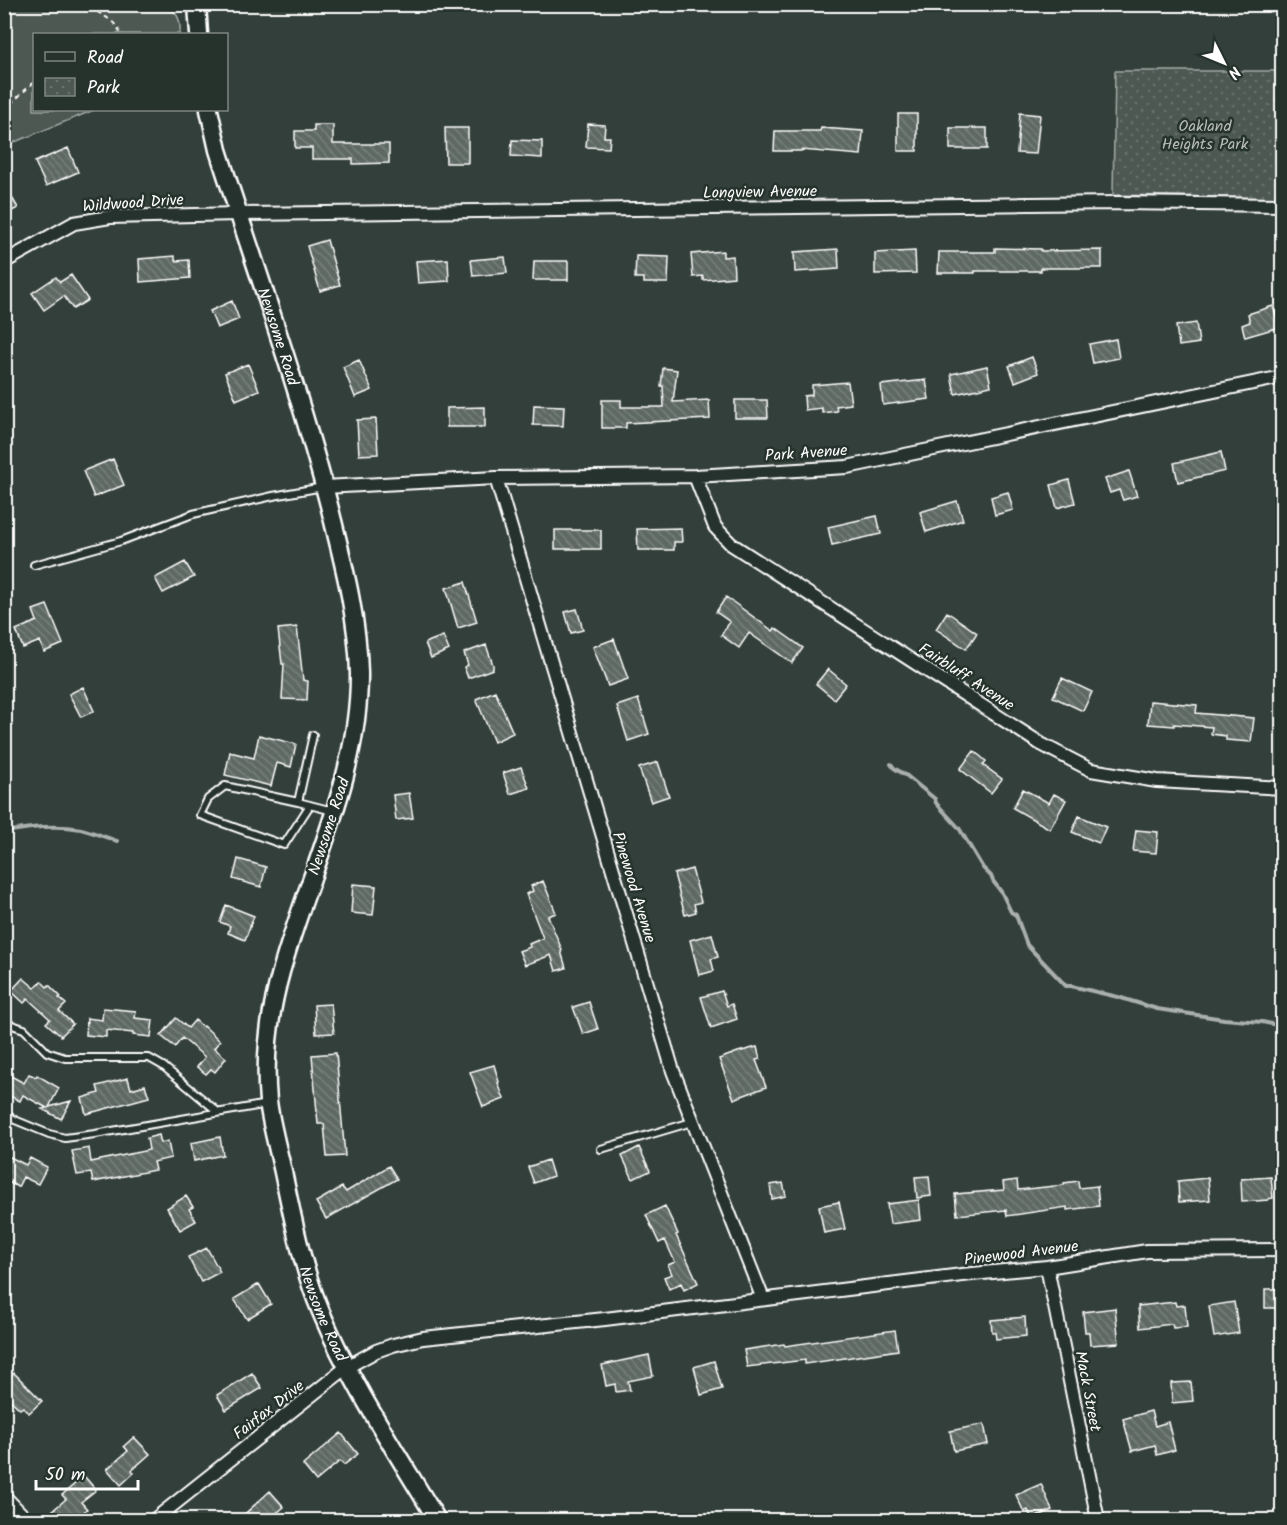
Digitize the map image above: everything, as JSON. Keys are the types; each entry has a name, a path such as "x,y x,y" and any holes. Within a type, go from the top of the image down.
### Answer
{"street":[{"path":"197,4 199,33"},
{"name":"Newsome Road","path":"209,111 218,150 324,487 350,596 358,645 358,702 349,764 294,929 272,1008 267,1056 269,1104 292,1219 320,1311 347,1367 437,1521"},
{"name":"Longview Avenue","path":"238,214 1118,203 1282,205"},
{"name":"Wildwood Drive","path":"4,262 74,223 111,217 238,214"},
{"name":"Park Avenue","path":"324,487 496,478 695,476 847,467 1282,377"},
{"name":"Fairbluff Avenue","path":"695,476 715,527 731,544 1041,744 1091,770 1157,781 1282,788"},
{"name":"Pinewood Avenue","path":"496,478 673,1071 763,1299"},
{"name":"Pinewood Avenue","path":"347,1367 376,1351 423,1338 1047,1267 1147,1251 1282,1250"},
{"name":"Mack Street","path":"1047,1267 1098,1521"},
{"name":"Fairfax Drive","path":"154,1521 347,1367"},
{"path":"4,1496 27,1521"}],"lane":[{"path":"34,565 121,541 193,513 324,487"},
{"path":"298,802 313,735"},
{"path":"310,805 284,844 200,816 208,799 225,786 298,802 310,805 334,812"},
{"path":"4,1026 9,1024 24,1029 47,1052 65,1058 149,1058 163,1066 218,1112"},
{"path":"4,1113 49,1134 65,1138 269,1104"},
{"path":"601,1149 692,1122"}],"path":[{"path":"81,4 114,23 120,33"},
{"path":"4,110 33,83"}],"green space":[{"path":"5,5 160,5 177,15 180,33 33,33 33,111 92,111 5,146"},
{"name":"Oakland Heights Park","path":"1115,71 1282,71 1282,198 1113,195"}],"building":[{"path":"1020,113 1040,115 1036,154 1017,153"},
{"path":"898,114 917,114 917,151 898,151"},
{"path":"588,124 605,125 604,137 610,137 609,148 586,147"},
{"path":"314,125 333,125 333,144 389,144 389,163 353,164 353,159 312,159 312,148 295,148 295,131 314,131"},
{"path":"445,128 468,128 468,163 446,163"},
{"path":"821,128 863,131 861,155 801,150 774,151 775,131 820,131"},
{"path":"950,128 987,128 987,149 950,149"},
{"path":"512,140 542,141 542,158 511,156"},
{"path":"68,148 78,172 46,186 35,162"},
{"path":"4,184 18,208 4,215"},
{"path":"327,240 340,285 320,291 307,246"},
{"path":"995,248 1041,249 1041,251 1102,250 1102,268 1041,268 1041,271 938,273 939,252 995,252"},
{"path":"838,249 839,269 795,272 794,252"},
{"path":"723,251 723,257 733,256 734,277 703,280 703,276 693,277 691,254"},
{"path":"915,251 916,273 875,274 875,253"},
{"path":"175,256 175,261 189,260 190,278 140,282 139,259"},
{"path":"636,256 669,257 668,283 644,283 644,278 635,278"},
{"path":"505,257 507,273 473,276 471,260"},
{"path":"448,259 449,281 418,283 416,261"},
{"path":"534,261 568,261 568,280 533,280"},
{"path":"71,275 88,300 73,309 64,296 44,310 32,293 56,277 60,282"},
{"path":"232,301 239,319 217,328 210,311"},
{"path":"1273,306 1280,327 1245,337 1242,325 1250,322 1248,314"},
{"path":"1196,323 1199,343 1179,346 1176,326"},
{"path":"1116,339 1119,358 1093,363 1089,344"},
{"path":"1032,357 1038,373 1015,382 1009,366"},
{"path":"359,360 372,390 355,397 343,367"},
{"path":"248,364 259,390 236,400 225,373"},
{"path":"987,366 991,386 955,394 951,374"},
{"path":"663,368 677,370 673,402 709,400 710,419 626,423 626,428 602,428 602,400 621,400 621,407 664,407 663,386 661,386"},
{"path":"926,380 929,399 883,405 881,385"},
{"path":"848,382 851,404 836,406 837,411 822,413 822,408 805,410 804,396 812,395 812,385"},
{"path":"735,400 767,400 768,418 735,418"},
{"path":"534,405 564,406 563,426 533,425"},
{"path":"485,407 485,427 447,427 447,408"},
{"path":"376,419 378,454 359,455 357,420"},
{"path":"1221,452 1225,471 1178,482 1174,463"},
{"path":"113,459 124,485 94,497 83,471"},
{"path":"1129,471 1137,496 1123,500 1119,490 1110,493 1105,479"},
{"path":"1069,480 1075,503 1057,508 1051,485"},
{"path":"1008,492 1013,510 995,515 991,497"},
{"path":"957,501 963,520 926,532 920,512"},
{"path":"877,516 881,534 832,545 828,527"},
{"path":"681,528 682,542 674,542 674,550 638,550 637,529"},
{"path":"555,530 601,530 601,549 555,549"},
{"path":"185,562 194,577 163,593 155,578"},
{"path":"465,582 477,622 458,628 446,588"},
{"path":"726,597 773,631 775,628 803,648 792,663 749,633 739,648 721,635 730,622 716,612"},
{"path":"47,605 63,644 44,652 40,641 23,648 16,630 37,621 33,610"},
{"path":"577,609 583,630 571,633 565,612"},
{"path":"947,612 977,633 966,649 936,629"},
{"path":"297,627 303,680 308,681 307,700 282,699 284,664 282,664 278,629"},
{"path":"443,636 449,650 431,658 425,643"},
{"path":"614,639 628,679 608,686 593,647"},
{"path":"486,645 493,669 468,678 464,667 468,665 464,653"},
{"path":"828,669 846,684 834,699 816,684"},
{"path":"1062,678 1092,692 1083,711 1053,697"},
{"path":"83,687 94,711 81,717 69,694"},
{"path":"495,691 513,733 494,742 476,699"},
{"path":"638,699 649,734 628,741 617,706"},
{"path":"1150,701 1197,705 1196,713 1254,718 1251,742 1226,740 1226,736 1211,734 1212,727 1148,724"},
{"path":"259,735 296,744 291,767 277,763 271,786 225,775 230,752 254,758"},
{"path":"974,751 986,761 983,765 1002,779 991,793 960,769"},
{"path":"658,762 669,796 651,802 639,768"},
{"path":"521,767 529,788 510,794 503,773"},
{"path":"1023,789 1049,803 1054,794 1066,800 1050,829 1013,808"},
{"path":"409,793 413,818 396,820 393,795"},
{"path":"1079,816 1106,827 1099,843 1072,832"},
{"path":"1136,830 1158,832 1156,853 1133,851"},
{"path":"238,859 266,867 261,887 233,879"},
{"path":"692,869 701,902 694,904 696,912 685,915 674,874"},
{"path":"543,881 556,913 548,916 562,950 566,968 556,971 551,955 525,965 519,951 543,938 526,894 533,891 531,886"},
{"path":"353,884 376,886 373,915 351,913"},
{"path":"226,905 254,916 245,940 228,933 230,926 220,922"},
{"path":"712,934 718,957 711,959 714,971 699,975 690,940"},
{"path":"23,978 35,988 41,981 47,987 49,985 66,1004 59,1011 73,1024 61,1036 46,1023 50,1019 28,999 24,1003 11,991"},
{"path":"722,991 727,1006 732,1004 737,1019 711,1028 701,997"},
{"path":"589,1002 598,1029 583,1034 573,1007"},
{"path":"331,1004 334,1033 316,1034 314,1005"},
{"path":"103,1008 136,1011 135,1018 153,1020 151,1037 106,1030 106,1037 86,1035 87,1018 102,1020"},
{"path":"176,1018 188,1028 195,1020 220,1041 214,1048 226,1058 215,1072 211,1069 206,1074 197,1067 205,1057 182,1038 175,1047 161,1036"},
{"path":"757,1047 760,1059 756,1060 766,1087 734,1099 719,1059"},
{"path":"336,1053 345,1156 327,1157 324,1124 318,1124 312,1055"},
{"path":"494,1065 504,1099 483,1107 470,1072"},
{"path":"29,1074 36,1077 37,1075 59,1088 49,1107 71,1101 61,1119 42,1109 47,1108 23,1095 20,1101 4,1093 4,1088 11,1076 24,1083"},
{"path":"128,1078 131,1089 145,1085 149,1097 86,1114 82,1098 99,1093 97,1086"},
{"path":"159,1135 161,1143 168,1141 171,1158 153,1162 155,1170 93,1182 91,1173 77,1175 72,1151 89,1148 91,1162 149,1150 147,1138"},
{"path":"220,1137 223,1155 194,1161 191,1143"},
{"path":"639,1147 650,1171 633,1179 622,1156"},
{"path":"4,1154 26,1165 30,1158 47,1167 38,1184 23,1177 18,1187 4,1180"},
{"path":"548,1160 553,1176 534,1183 528,1167"},
{"path":"389,1166 397,1179 326,1219 316,1202 342,1187 346,1192"},
{"path":"929,1176 931,1196 917,1198 915,1177"},
{"path":"1271,1177 1273,1198 1242,1202 1241,1179"},
{"path":"1208,1178 1210,1200 1179,1202 1178,1181"},
{"path":"1017,1180 1018,1190 1064,1185 1064,1183 1078,1181 1079,1188 1097,1186 1099,1206 1067,1210 1067,1207 1007,1216 1006,1210 957,1215 955,1194 1004,1190 1003,1182"},
{"path":"783,1183 786,1196 772,1199 770,1185"},
{"path":"186,1196 193,1207 189,1209 196,1221 180,1230 167,1208"},
{"path":"919,1200 921,1220 890,1224 887,1204"},
{"path":"839,1202 845,1229 824,1233 819,1206"},
{"path":"665,1206 698,1283 684,1290 681,1283 669,1289 664,1277 672,1274 668,1265 675,1262 665,1240 659,1243 646,1215"},
{"path":"207,1248 220,1272 201,1282 188,1257"},
{"path":"259,1284 271,1304 247,1319 234,1299"},
{"path":"1265,1289 1282,1289 1282,1308 1265,1308"},
{"path":"1175,1302 1176,1306 1185,1305 1187,1327 1173,1328 1172,1324 1140,1328 1138,1306"},
{"path":"1234,1302 1239,1333 1214,1337 1209,1306"},
{"path":"1115,1308 1119,1343 1090,1345 1089,1332 1085,1332 1083,1312"},
{"path":"1025,1317 1026,1336 996,1339 995,1332 992,1332 991,1320"},
{"path":"895,1330 898,1350 805,1364 805,1360 747,1367 744,1350"},
{"path":"649,1355 653,1376 628,1381 630,1390 616,1392 615,1384 606,1386 602,1365"},
{"path":"714,1361 722,1389 701,1395 694,1367"},
{"path":"14,1373 42,1401 29,1413 23,1407 20,1409 4,1394 4,1382"},
{"path":"252,1373 262,1388 226,1410 217,1395"},
{"path":"1191,1382 1193,1401 1172,1403 1171,1383"},
{"path":"1151,1411 1155,1426 1168,1422 1175,1450 1157,1455 1155,1445 1132,1451 1123,1419"},
{"path":"984,1424 988,1444 954,1451 950,1431"},
{"path":"341,1433 358,1454 344,1465 340,1461 316,1481 303,1465"},
{"path":"134,1437 150,1454 132,1470 134,1473 121,1485 107,1469 128,1451 124,1446"},
{"path":"84,1476 96,1490 81,1502 87,1509 74,1521 61,1521 52,1511 66,1499 62,1495"},
{"path":"1041,1484 1052,1510 1032,1519 1028,1510 1024,1512 1016,1495"},
{"path":"270,1491 284,1507 267,1521 237,1521"}],"waterway":[{"path":"891,764 935,799 959,828 983,868 1002,893 1011,912 1016,915 1027,945 1066,986 1118,997 1157,1009 1282,1026"},
{"path":"4,832 62,827 86,830 117,841"}]}
